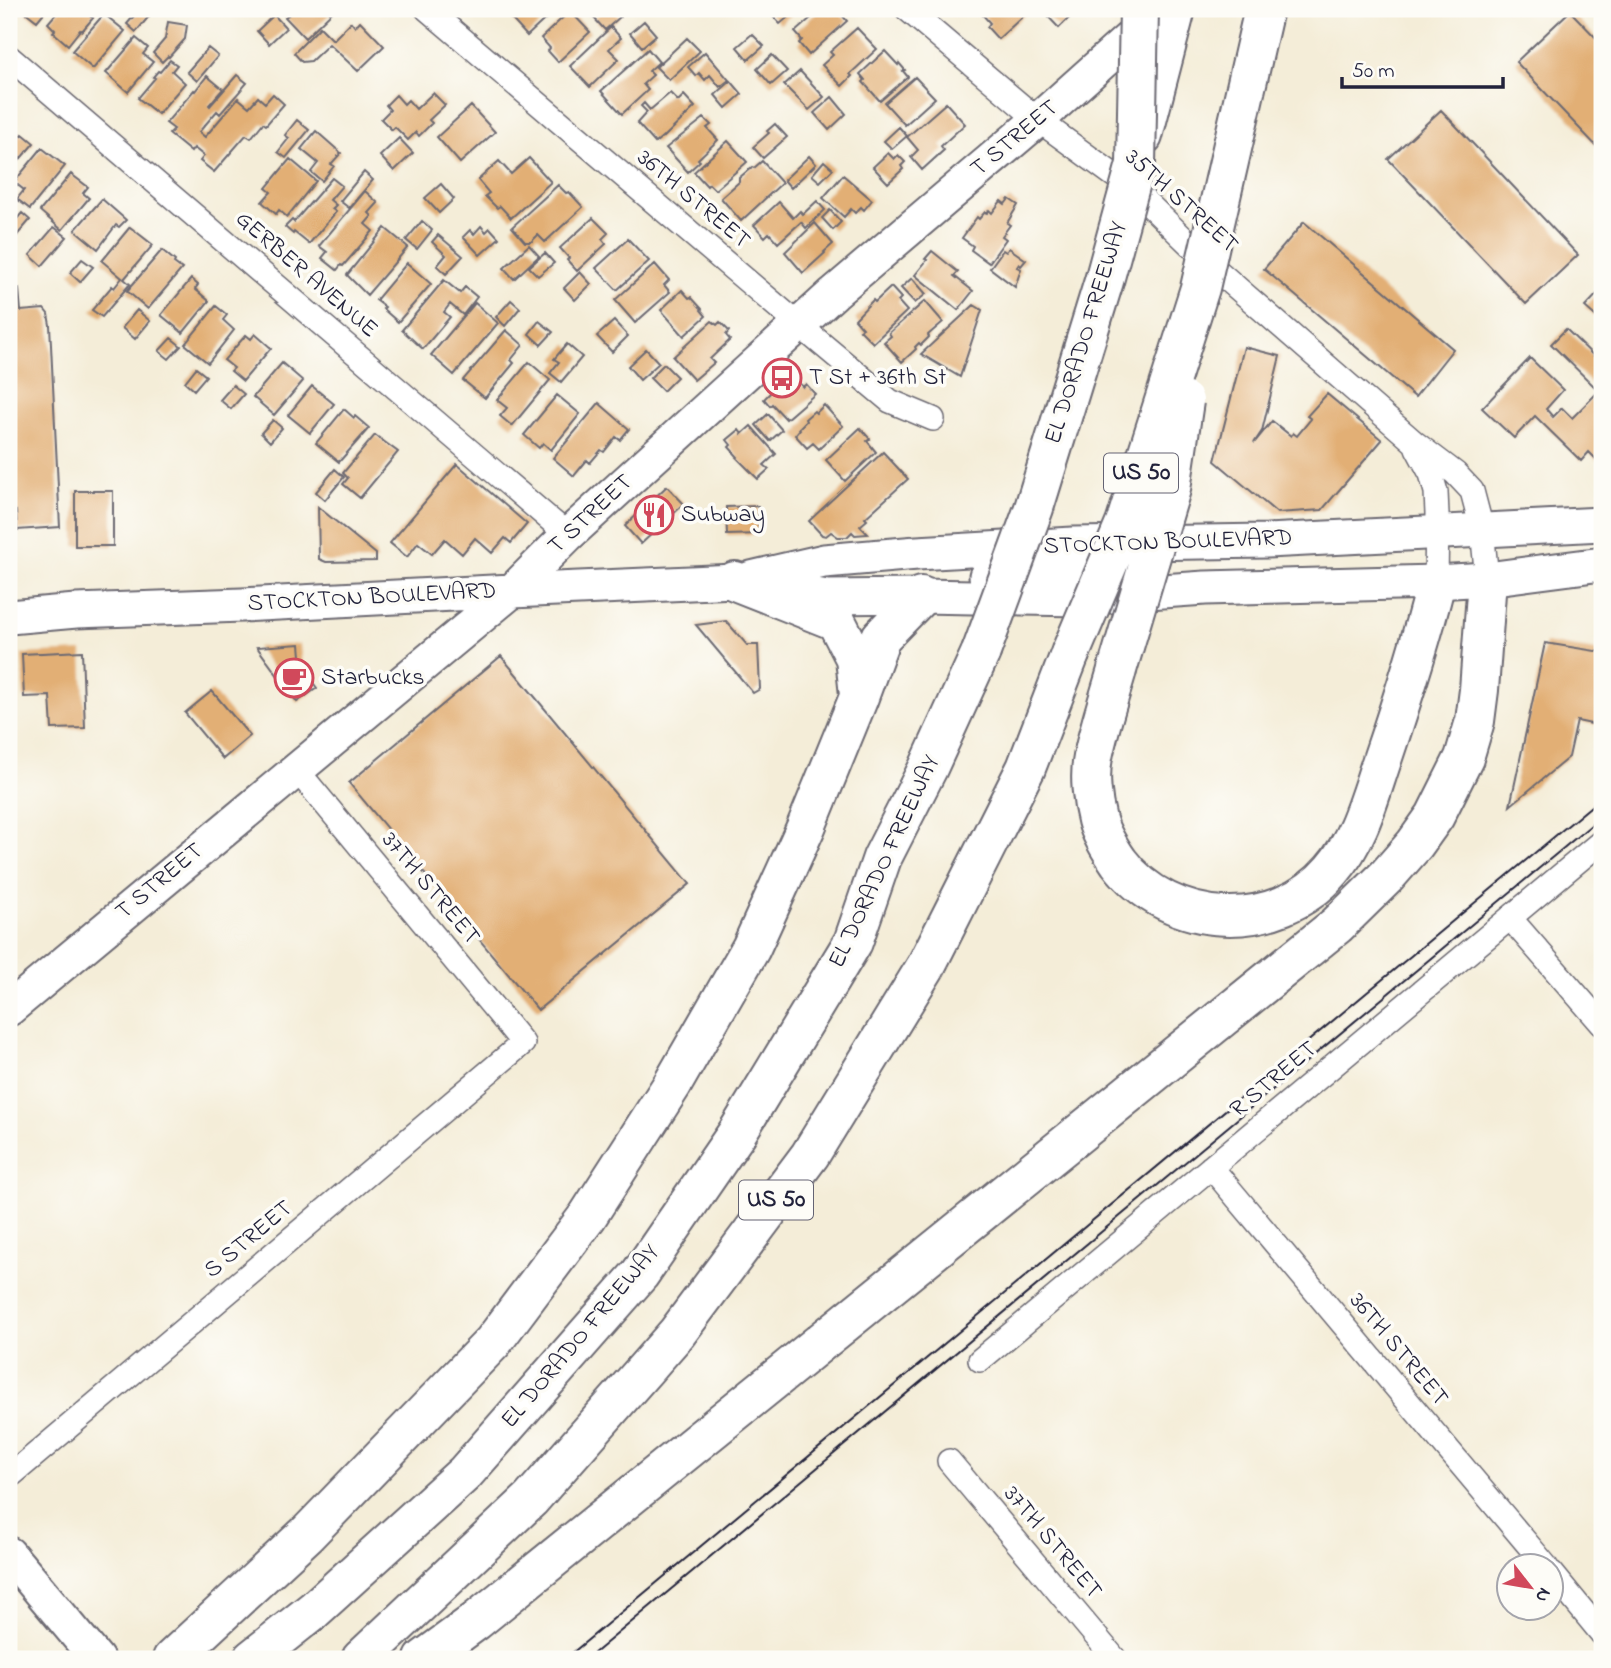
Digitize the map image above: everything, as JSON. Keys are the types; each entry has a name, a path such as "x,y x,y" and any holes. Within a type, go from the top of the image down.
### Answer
{"highway":[{"path":"1136,163 1139,9"},
{"name":"EL DORADO FREEWAY","path":"252,1659 314,1610 465,1473 640,1274 737,1133 853,942 882,858 928,768 981,652 1034,508 1104,281 1175,9"},
{"name":"US 50","path":"361,1659 540,1489 677,1333 810,1155 926,966 1026,768 1125,524 1200,288 1264,9"},
{"path":"1200,288 1171,489 1092,759 1092,795 1097,822 1109,848 1126,870 1144,887 1168,902 1192,912 1218,916 1269,912 1293,902 1315,887 1332,871 1348,849 1359,826 1405,692 1436,582"},
{"path":"424,1659 476,1621 1326,934 1387,876 1435,816 1464,758 1478,700 1487,579"},
{"path":"736,581 836,621 855,658 859,696"},
{"path":"172,1659 309,1532 493,1342 587,1217 672,1085 751,948 806,827 881,637 921,596"}],"main road":[{"name":"T STREET","path":"9,1009 512,591 568,535 799,325 1163,9"},
{"name":"STOCKTON BOULEVARD","path":"9,617 76,611 736,581 824,561 917,553 1073,544 1267,541 1602,524"},
{"path":"921,596 940,577 1210,568 1267,541"},
{"name":"STOCKTON BOULEVARD","path":"736,581 827,597 1081,599 1205,588 1487,579 1602,564"},
{"path":"9,1554 97,1659"}],"street":[{"name":"36TH STREET","path":"428,9 890,401 933,419"},
{"name":"35TH STREET","path":"907,9 1038,120 1134,190 1212,266 1414,442 1455,473 1472,491 1482,529 1487,579"},
{"name":"GERBER AVENUE","path":"9,57 568,535"},
{"name":"35TH STREET","path":"1414,442 1431,474 1436,492 1436,582"},
{"name":"37TH STREET","path":"296,769 523,1043"},
{"name":"R STREET","path":"980,1360 1602,841"},
{"path":"1510,919 1602,1024"},
{"name":"S STREET","path":"9,1477 523,1043"},
{"name":"36TH STREET","path":"1210,1167 1534,1552"},
{"name":"37TH STREET","path":"949,1461 1115,1659"},
{"path":"1566,1590 1602,1633"}],"building":[{"path":"47,9 37,21 24,11"},
{"path":"60,9 98,9 68,45 53,32 55,30 48,23"},
{"path":"140,9 155,9 136,32 127,24"},
{"path":"290,9 335,9 305,38 285,17"},
{"path":"513,9 556,9 527,36 507,14"},
{"path":"604,9 612,9 620,17 605,30 594,18"},
{"path":"766,9 798,9 780,24"},
{"path":"821,9 826,9 831,14 837,9 847,21 809,55 799,43 802,40 795,32"},
{"path":"988,9 1031,9 998,39 987,27 990,23 982,14"},
{"path":"1041,9 1066,9 1072,15 1059,28"},
{"path":"570,11 590,32 558,62 541,38"},
{"path":"1570,11 1602,44 1602,152 1516,62"},
{"path":"104,14 125,31 93,69 72,51"},
{"path":"274,15 286,28 269,44 257,31"},
{"path":"360,21 384,46 358,71 329,44 311,61 302,62 294,53 320,27 333,40 351,22 355,27"},
{"path":"644,21 656,35 642,47 630,33"},
{"path":"168,22 187,25 185,39 162,62 153,53 165,39"},
{"path":"611,27 621,38 609,49 619,59 590,87 570,66"},
{"path":"857,28 877,49 850,74 852,76 842,86 822,65 833,55 830,52"},
{"path":"752,34 764,46 748,60 737,47"},
{"path":"136,38 148,48 143,54 153,62 128,92 106,73"},
{"path":"687,38 700,51 669,80 656,67"},
{"path":"208,48 218,56 197,81 187,72"},
{"path":"648,49 659,62 649,71 653,75 643,84 648,90 622,114 601,91"},
{"path":"885,51 898,65 899,63 908,77 880,101 863,82 865,80 860,74"},
{"path":"705,52 729,80 720,87 710,75 705,80 699,73 696,76 688,67"},
{"path":"772,55 787,71 771,85 757,69"},
{"path":"170,60 177,65 172,71 185,83 158,114 138,98"},
{"path":"800,71 824,97 809,110 784,85"},
{"path":"237,75 247,83 220,114 217,111 199,132 205,137 238,98 249,107 258,97 265,103 273,94 284,104 251,138 246,135 214,172 200,161 204,156 194,148 191,152 169,134 174,129 166,123 207,76 223,89 210,106"},
{"path":"915,77 935,98 905,125 885,103"},
{"path":"731,81 742,94 726,108 715,95"},
{"path":"433,93 445,105 429,120 432,123 419,136 416,132 408,140 395,127 392,130 381,119 390,110 386,105 396,95 404,104 408,100 416,109"},
{"path":"670,93 678,101 684,95 695,107 655,143 637,123 647,112 641,106 644,103 650,110"},
{"path":"832,97 846,114 829,130 814,113"},
{"path":"946,103 965,124 941,146 944,150 922,170 911,157 918,150 907,137"},
{"path":"471,106 495,132 460,163 437,137"},
{"path":"1441,110 1578,255 1526,304 1388,159"},
{"path":"704,118 711,125 707,128 718,140 688,172 666,148"},
{"path":"297,120 309,130 286,158 278,152 289,138 285,135"},
{"path":"775,124 787,137 763,158 753,147"},
{"path":"11,127 34,143 9,172 9,130"},
{"path":"899,127 907,136 892,149 884,141"},
{"path":"316,131 341,153 322,181 311,172 318,163 301,149"},
{"path":"399,138 413,153 394,171 380,156"},
{"path":"728,141 747,162 715,190 709,184 707,186 694,172"},
{"path":"42,148 65,166 30,209 17,199 24,190 14,182"},
{"path":"888,153 894,159 898,155 905,162 901,166 903,169 888,183 873,167"},
{"path":"809,156 816,164 791,188 784,180"},
{"path":"529,158 551,182 511,218 485,196 489,193 478,180 499,161 511,174"},
{"path":"290,159 316,181 287,217 279,210 276,214 262,202 271,192 266,188"},
{"path":"762,161 782,183 741,221 721,198 739,182 739,178"},
{"path":"824,161 833,169 820,182 812,175"},
{"path":"364,172 373,180 349,208 340,201"},
{"path":"71,174 88,187 83,193 89,198 62,230 40,211"},
{"path":"843,175 872,200 864,210 861,207 855,213 851,209 844,217 823,198"},
{"path":"332,178 342,186 330,200 336,205 332,209 336,212 309,244 285,227 292,220 294,222"},
{"path":"441,184 454,199 439,213 425,198"},
{"path":"558,185 583,207 545,242 538,235 531,242 525,242 512,227"},
{"path":"365,191 378,203 369,213 372,216 365,224 373,231 337,270 322,258 327,252 319,246"},
{"path":"102,199 126,220 119,227 116,225 98,249 75,230"},
{"path":"1009,199 1018,205 1002,236 1006,239 989,263 971,250 973,246 962,238 977,217 979,219 989,210 992,213 1001,201 1005,204"},
{"path":"817,201 825,210 806,228 801,222 778,243 769,233 765,237 754,225 779,202 793,218 800,211 803,214"},
{"path":"830,210 841,222 833,230 822,218"},
{"path":"22,213 30,220 13,240 9,236 9,228"},
{"path":"593,218 608,233 602,239 606,244 577,271 560,248"},
{"path":"422,221 432,230 417,249 406,240"},
{"path":"1304,222 1453,349 1415,397 1264,269"},
{"path":"815,223 833,244 803,273 785,252"},
{"path":"481,226 486,232 490,228 499,238 480,255 463,237 470,230 474,234"},
{"path":"54,227 67,237 42,266 30,255"},
{"path":"130,227 153,245 124,279 130,284 102,317 92,310 122,278 102,261"},
{"path":"385,228 408,247 367,295 347,275"},
{"path":"438,235 463,256 446,274 437,266 446,255 432,242"},
{"path":"628,239 649,261 617,290 596,268"},
{"path":"529,245 539,256 514,279 504,268"},
{"path":"1009,248 1026,260 1017,267 1021,269 1015,287 990,268 1003,250 1006,252"},
{"path":"162,250 182,269 148,309 127,291"},
{"path":"932,251 958,272 954,276 973,291 958,310 915,275"},
{"path":"545,253 554,263 538,276 529,267"},
{"path":"82,259 93,267 80,282 70,273"},
{"path":"407,263 431,284 398,322 376,300"},
{"path":"655,264 669,280 664,285 670,292 635,323 615,300"},
{"path":"580,272 591,284 575,300 564,288"},
{"path":"912,278 926,294 915,303 901,288"},
{"path":"191,279 198,285 195,289 209,301 183,333 161,315"},
{"path":"444,280 460,293 465,287 477,297 463,315 450,304 444,312 450,317 423,349 402,330"},
{"path":"891,287 901,298 898,301 907,311 873,343 860,330 863,328 855,319 873,300 875,302"},
{"path":"19,289 21,311 44,309 50,325 60,527 17,530 16,511 9,512 9,290"},
{"path":"1602,289 1602,322 1585,307"},
{"path":"682,290 706,316 684,336 661,310"},
{"path":"511,300 520,308 505,326 496,317"},
{"path":"925,301 943,322 902,362 884,342 891,336 889,333"},
{"path":"475,303 498,323 454,375 431,355"},
{"path":"974,305 982,310 960,377 921,354"},
{"path":"216,306 227,315 223,320 234,330 208,363 185,344"},
{"path":"137,310 150,321 135,339 122,328"},
{"path":"539,321 553,332 541,345 529,334"},
{"path":"614,321 628,336 612,352 597,336"},
{"path":"712,321 717,325 720,322 729,331 726,335 730,340 710,359 714,363 694,380 673,357"},
{"path":"1566,329 1602,364 1602,465 1589,452 1581,461 1535,416 1514,438 1482,408 1530,358 1563,390 1546,409 1553,417 1562,408 1572,418 1599,391 1551,344"},
{"path":"506,330 523,345 511,360 514,363 485,398 463,380"},
{"path":"255,334 271,348 243,381 231,371 234,368 224,360 246,335 251,339"},
{"path":"171,338 181,346 169,359 159,351"},
{"path":"567,344 582,357 561,382 550,373 559,362 554,359"},
{"path":"1244,347 1280,356 1262,431 1254,443 1272,421 1291,436 1293,433 1297,436 1311,419 1307,416 1327,394 1382,440 1322,510 1277,513 1215,461"},
{"path":"646,349 659,363 640,380 628,366"},
{"path":"529,362 550,380 512,426 500,416 507,408 497,400"},
{"path":"282,363 303,381 274,415 253,397"},
{"path":"664,364 677,377 663,391 650,378"},
{"path":"196,368 206,376 194,390 185,382"},
{"path":"788,378 795,385 798,382 803,387 806,384 815,394 786,419 764,399"},
{"path":"233,385 244,394 231,409 220,400"},
{"path":"312,386 334,404 310,433 288,415"},
{"path":"557,395 580,414 551,450 543,443 539,448 524,435"},
{"path":"599,403 629,429 620,440 616,437 604,452 601,450 590,463 587,460 574,476 553,458"},
{"path":"824,405 843,426 819,449 813,443 807,448 795,435 805,419"},
{"path":"344,409 369,428 339,462 316,443"},
{"path":"768,414 782,430 770,441 756,425"},
{"path":"273,420 282,428 270,442 261,433"},
{"path":"751,426 776,454 764,465 769,469 758,479 737,458 727,440 739,430 742,434"},
{"path":"860,428 870,439 867,441 876,452 845,481 826,460"},
{"path":"375,435 398,452 360,498 343,484 348,478 343,473"},
{"path":"883,452 908,479 865,518 867,520 860,526 868,534 855,535 852,532 847,537 838,537 831,532 826,536 822,535 809,521"},
{"path":"457,464 527,524 511,543 505,538 492,553 475,538 462,554 445,539 432,554 418,543 407,557 390,543"},
{"path":"335,469 344,477 325,500 316,492"},
{"name":"Subway","path":"667,486 684,504 641,544 625,526"},
{"path":"75,491 113,491 113,546 75,546"},
{"path":"758,506 759,534 727,535 726,507"},
{"path":"318,507 376,554 376,561 326,562 319,559"},
{"path":"726,621 747,645 758,645 760,689 753,693 696,625"},
{"path":"1545,643 1602,652 1602,724 1599,721 1596,725 1577,721 1569,757 1510,806"},
{"name":"Starbucks","path":"300,644 302,668 317,688 297,702 257,647"},
{"path":"82,651 85,728 52,729 50,696 24,697 22,654"},
{"path":"501,656 690,884 538,1010 349,783"},
{"path":"212,691 250,736 223,759 185,713"}],"tram line":[{"path":"565,1659 1602,797"},
{"path":"587,1659 1602,816"}],"place":[{"name":"T St + 36th St","path":"782,378"},
{"name":"Subway","path":"654,515"},
{"name":"Starbucks","path":"294,678"}]}
